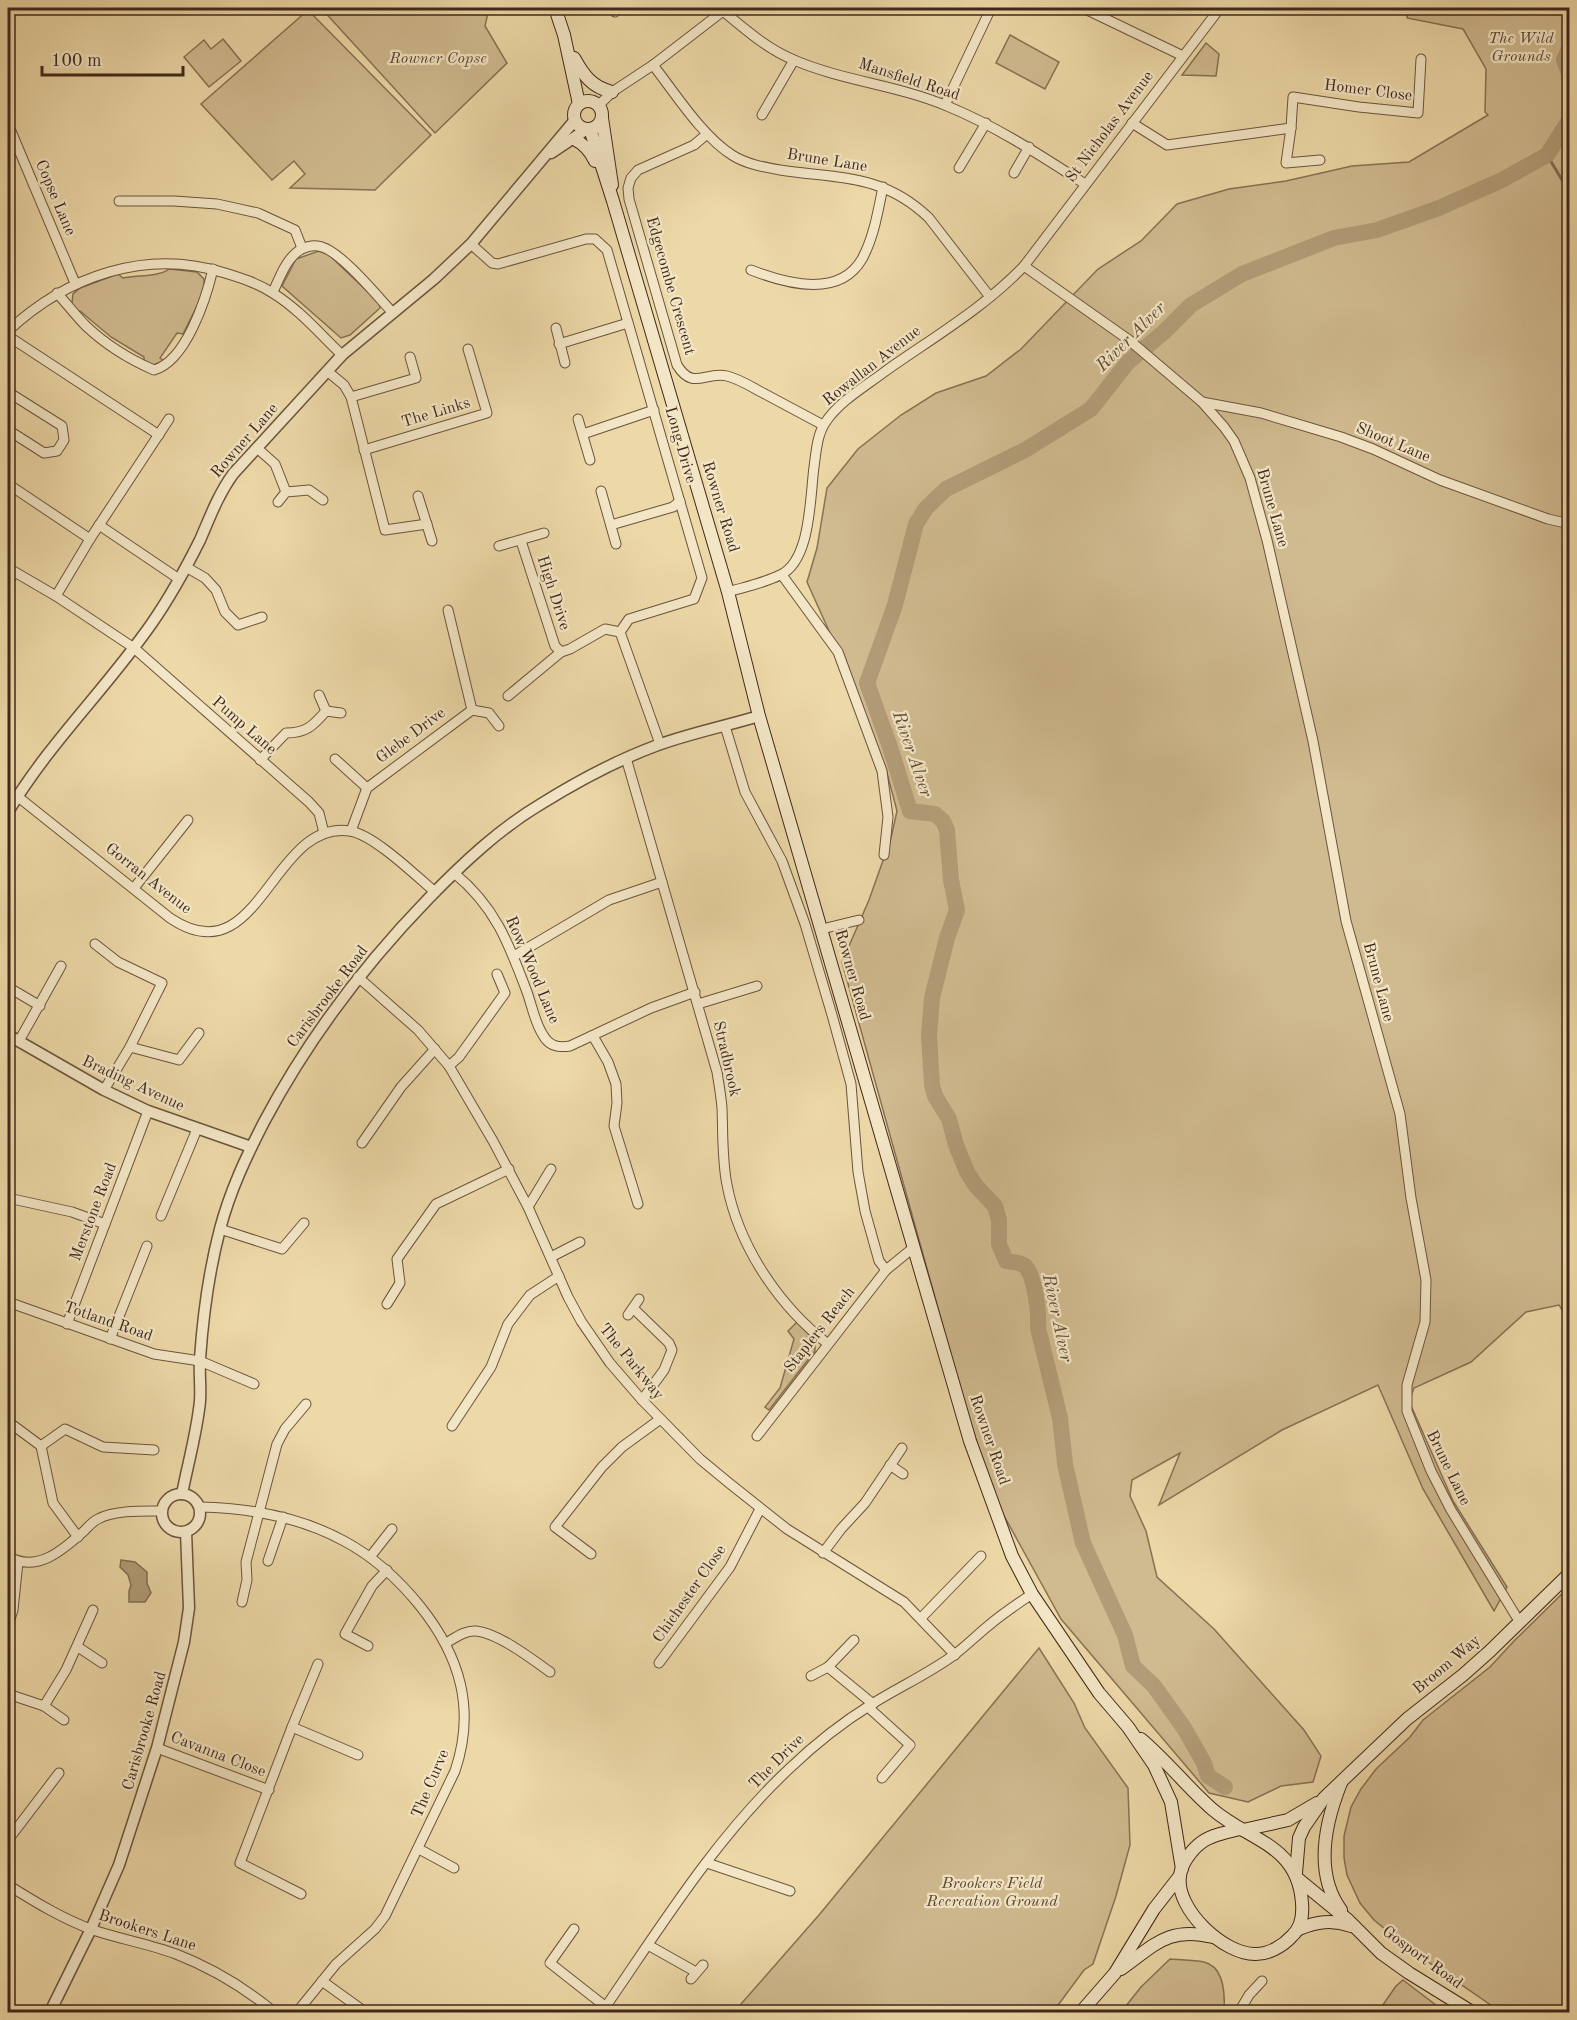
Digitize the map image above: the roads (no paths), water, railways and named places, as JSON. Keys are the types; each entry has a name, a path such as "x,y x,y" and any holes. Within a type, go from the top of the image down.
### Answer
{"main road":[{"name":"Rowner Road","path":"555,8 592,107"},
{"name":"Rowner Road","path":"564,35 592,107 611,170 613,201"},
{"path":"574,58 595,87 612,92"},
{"path":"592,107 598,125 589,129 580,126 575,120 574,111 592,107"},
{"name":"Rowner Road","path":"589,129 613,201 728,592 759,716 970,1441 1012,1556 1032,1594 1099,1693 1128,1727 1154,1765 1171,1802 1181,1873"},
{"path":"574,139 583,143 590,151 602,172"},
{"name":"Broom Way","path":"1297,1876 1299,1838 1324,1798 1407,1719 1463,1675 1569,1573"},
{"name":"Rowner Road","path":"1128,1727 1155,1750 1185,1784 1211,1808 1242,1829"},
{"name":"Broom Way","path":"1342,1779 1328,1823 1324,1866 1327,1881 1337,1905 1351,1924"},
{"name":"Broom Way","path":"1242,1829 1288,1820 1324,1798"},
{"path":"1081,2013 1115,1973 1154,1910 1181,1873 1192,1850 1203,1841 1242,1829 1280,1854 1297,1876 1351,1924"},
{"path":"1181,1873 1184,1898 1196,1918 1215,1938"},
{"path":"1297,1876 1302,1910 1299,1929"},
{"path":"1115,1973 1165,1938 1179,1934 1194,1933 1215,1938 1236,1950 1258,1954 1273,1950 1287,1942 1299,1929 1314,1923 1338,1921 1351,1924"},
{"name":"Gosport Road","path":"1351,1924 1381,1953 1409,1974 1472,2013"}],"street":[{"path":"945,105 991,8"},
{"path":"1083,8 1100,11 1183,56"},
{"name":"St Nicholas Avenue","path":"1024,266 1220,8"},
{"path":"592,107 653,65 725,9"},
{"name":"Mansfield Road","path":"725,9 756,38 794,60 892,87 945,105 986,123 1029,147 1085,184"},
{"name":"Homer Close","path":"1320,160 1286,163 1293,97 1418,113 1421,59"},
{"path":"762,115 794,60"},
{"name":"Brune Lane","path":"653,65 707,134 731,154 757,166 860,180 883,187 910,202 928,218 990,297"},
{"name":"Rowner Lane","path":"8,812 36,769 134,648 153,621 186,567 222,490 256,448 342,356 434,279 471,244 575,120"},
{"path":"959,168 986,123"},
{"path":"1132,123 1167,145 1291,128"},
{"name":"Copse Lane","path":"8,124 75,283"},
{"name":"Rowner Lane","path":"538,162 589,129"},
{"name":"Edgecombe Crescent","path":"707,134 694,145 639,170 631,178 628,188 629,199 677,365 689,378 697,380 716,375 728,376 823,425"},
{"path":"1014,173 1029,147"},
{"path":"751,270 780,281 819,285 844,278 861,261 875,226 883,187"},
{"path":"119,201 217,204 258,213 295,230 302,248"},
{"name":"Long Drive","path":"471,244 492,263 498,264 586,239 595,239 607,250 702,578 701,586 694,599 628,619 620,632"},
{"path":"273,292 286,264 294,254 302,248 322,247 338,256 393,313"},
{"path":"8,331 23,316 57,293 101,273 149,264 183,264 213,269 273,292 342,356"},
{"name":"Brune Lane","path":"1024,266 1130,340 1202,402 1220,421 1234,441 1250,478 1258,504 1318,767 1346,921 1400,1114 1411,1198 1426,1280 1425,1322 1407,1385 1405,1398 1407,1411 1431,1471 1451,1510 1519,1621"},
{"name":"Rowallan Avenue","path":"782,575 800,554 805,538 817,445 823,425 834,411 868,384 990,297 1024,266"},
{"path":"57,293 86,326 102,339 140,364 154,370 163,368 174,357 192,328 207,296 213,269"},
{"path":"559,344 628,323"},
{"path":"555,328 565,363"},
{"path":"8,336 159,435"},
{"name":"The Links","path":"364,450 487,413 468,349"},
{"path":"351,397 416,378 410,357"},
{"path":"327,371 344,385 351,397 385,530 427,524"},
{"path":"8,392 62,426 64,440 57,451 44,453 8,430"},
{"name":"Shoot Lane","path":"1202,402 1261,413 1341,437 1374,449 1449,483 1548,519 1569,524"},
{"path":"584,434 654,410"},
{"path":"56,596 90,539 169,419"},
{"path":"578,419 590,460"},
{"path":"256,448 275,464 286,492"},
{"path":"8,484 90,539"},
{"path":"278,502 286,492 309,490 323,501"},
{"path":"601,491 616,544"},
{"path":"418,496 432,541"},
{"path":"611,525 673,507 680,501"},
{"path":"99,525 179,579"},
{"name":"High Drive","path":"499,546 544,533"},
{"name":"High Drive","path":"521,541 555,646 561,652"},
{"path":"186,567 205,578 216,590 225,612 238,625 262,617"},
{"path":"8,583 11,570"},
{"name":"Pump Lane","path":"11,570 56,596 134,648 319,813 324,833"},
{"path":"728,592 782,575 838,652 882,771 888,817 884,855"},
{"path":"448,610 472,710 489,713 499,726"},
{"path":"508,696 561,652 605,629 620,632 660,744"},
{"path":"319,695 326,711"},
{"name":"Glebe Drive","path":"367,788 472,710"},
{"path":"260,760 285,730 313,733 326,711"},
{"path":"326,711 341,713"},
{"name":"Carisbrooke Road","path":"182,1494 200,1400 200,1361 206,1298 228,1200 251,1146 298,1062 358,977 435,891 496,836 538,806 626,758 660,744 759,716"},
{"path":"725,726 745,792 782,861 805,924 832,1015 851,1084 858,1172 865,1211 879,1261 886,1270"},
{"name":"Stradbrook","path":"626,758 717,1072 722,1105 727,1185 733,1211 760,1268 778,1294 809,1330 828,1344"},
{"path":"335,759 367,788 351,831 376,843 435,891"},
{"name":"Gorran Avenue","path":"17,796 183,927 200,931 230,926 244,918 298,849 324,833 351,831"},
{"path":"134,888 188,820"},
{"name":"Row Wood Lane","path":"454,873 479,896 502,929 542,1034 551,1045 570,1046 651,1008 694,992"},
{"path":"514,956 609,900 662,882"},
{"path":"822,929 859,920"},
{"path":"95,944 118,962 162,983 130,1047 104,1090"},
{"path":"19,1041 61,966"},
{"path":"449,1066 459,1057 505,993 497,974"},
{"name":"The Parkway","path":"358,977 418,1030 449,1066 528,1207 568,1298 592,1340 659,1420 700,1459 760,1509 823,1553 884,1588 921,1618 955,1655"},
{"path":"698,1004 757,986"},
{"path":"8,987 40,1006"},
{"path":"130,1047 179,1060 199,1033"},
{"name":"Brading Avenue","path":"8,1035 104,1090 148,1111 251,1146"},
{"path":"593,1036 608,1062 616,1084 615,1126 638,1204"},
{"path":"362,1143 401,1087 435,1049"},
{"name":"Merstone Road","path":"67,1324 148,1111"},
{"path":"161,1216 197,1129"},
{"path":"387,1304 400,1283 397,1259 436,1204 508,1169"},
{"path":"528,1207 551,1169"},
{"path":"8,1198 72,1212 105,1224"},
{"path":"220,1229 282,1249 304,1223"},
{"path":"551,1257 580,1242"},
{"path":"110,1339 147,1246"},
{"name":"Staplers Reach","path":"757,1436 886,1270 913,1248"},
{"path":"452,1426 491,1367 508,1324 530,1295 559,1276"},
{"path":"639,1299 631,1312 669,1343 672,1350 664,1370 642,1400"},
{"name":"Totland Road","path":"8,1302 154,1354 200,1361 254,1384"},
{"path":"242,1602 247,1580 246,1562 277,1444 306,1404"},
{"path":"591,1554 555,1527 602,1467 622,1447 659,1420"},
{"path":"10,1423 41,1446 53,1503 78,1537"},
{"path":"41,1446 65,1429 103,1447 153,1450"},
{"path":"823,1553 865,1503 902,1448"},
{"path":"890,1466 903,1474"},
{"path":"182,1494 191,1496 200,1507 201,1515 198,1524 186,1532 171,1530 165,1525 162,1511 164,1504 171,1497 182,1494"},
{"name":"The Curve","path":"200,1507 260,1511 283,1517 344,1541 370,1557 405,1588 446,1643 458,1671 462,1688 465,1729 455,1771 385,1916 375,1929 336,1964 297,2013"},
{"name":"Chichester Close","path":"659,1663 730,1567 760,1509"},
{"path":"8,1556 18,1562 37,1561 58,1554 98,1519 124,1512 162,1511"},
{"path":"268,1561 283,1517"},
{"path":"370,1557 392,1529"},
{"name":"Carisbrooke Road","path":"50,2013 92,1929 120,1865 157,1748 184,1642 189,1608 186,1532"},
{"path":"921,1618 981,1556"},
{"path":"8,1625 18,1562"},
{"path":"368,1646 345,1634 372,1586 387,1570"},
{"name":"The Drive","path":"604,2010 707,1863 788,1770 819,1742 871,1705 955,1655 991,1624 1032,1594"},
{"path":"44,1706 78,1647 93,1610"},
{"path":"446,1643 464,1633 477,1631 513,1646 550,1672"},
{"path":"811,1676 828,1667 854,1640"},
{"path":"78,1647 102,1663"},
{"name":"Cavanna Close","path":"301,1894 240,1863 318,1664"},
{"path":"828,1667 871,1705 910,1745 882,1778"},
{"path":"8,1694 44,1706 64,1720"},
{"path":"292,1727 358,1755"},
{"name":"Cavanna Close","path":"157,1748 269,1790"},
{"path":"8,1840 59,1773"},
{"path":"418,1850 454,1868"},
{"path":"707,1863 790,1891"},
{"name":"Brookers Lane","path":"8,1885 50,1910 92,1929 175,1954 207,1967 237,1985 274,2013"},
{"path":"574,1929 550,1963 604,2010"},
{"path":"648,1945 697,1972"},
{"path":"322,1981 365,2013"},
{"path":"1239,2013 1249,1995 1262,1981"},
{"path":"1239,1989 1249,1995"}],"waterway":[{"name":"River Alver","path":"1570,46 1564,60 1570,76"},
{"name":"River Alver","path":"1225,1787 1208,1776 1204,1763 1184,1728 1154,1686 1133,1666 1125,1635 1083,1543 1065,1464 1060,1418 1038,1328 1034,1286 1025,1266 1006,1261 999,1244 999,1220 995,1206 976,1186 967,1172 949,1119 935,1096 932,1085 929,1036 932,998 947,938 957,910 951,880 947,830 943,821 935,814 910,811 867,683 895,605 916,524 926,508 946,489 1025,450 1091,409 1128,362 1164,332 1191,305 1242,274 1334,238 1377,230 1439,208 1502,180 1547,155 1570,119"},
{"path":"1547,155 1570,193"}],"park label":[{"name":"The Wild Grounds","path":"1521,48"},
{"name":"Rowner Copse","path":"438,59"},
{"name":"Brookers Field Recreation Ground","path":"992,1893"}]}
